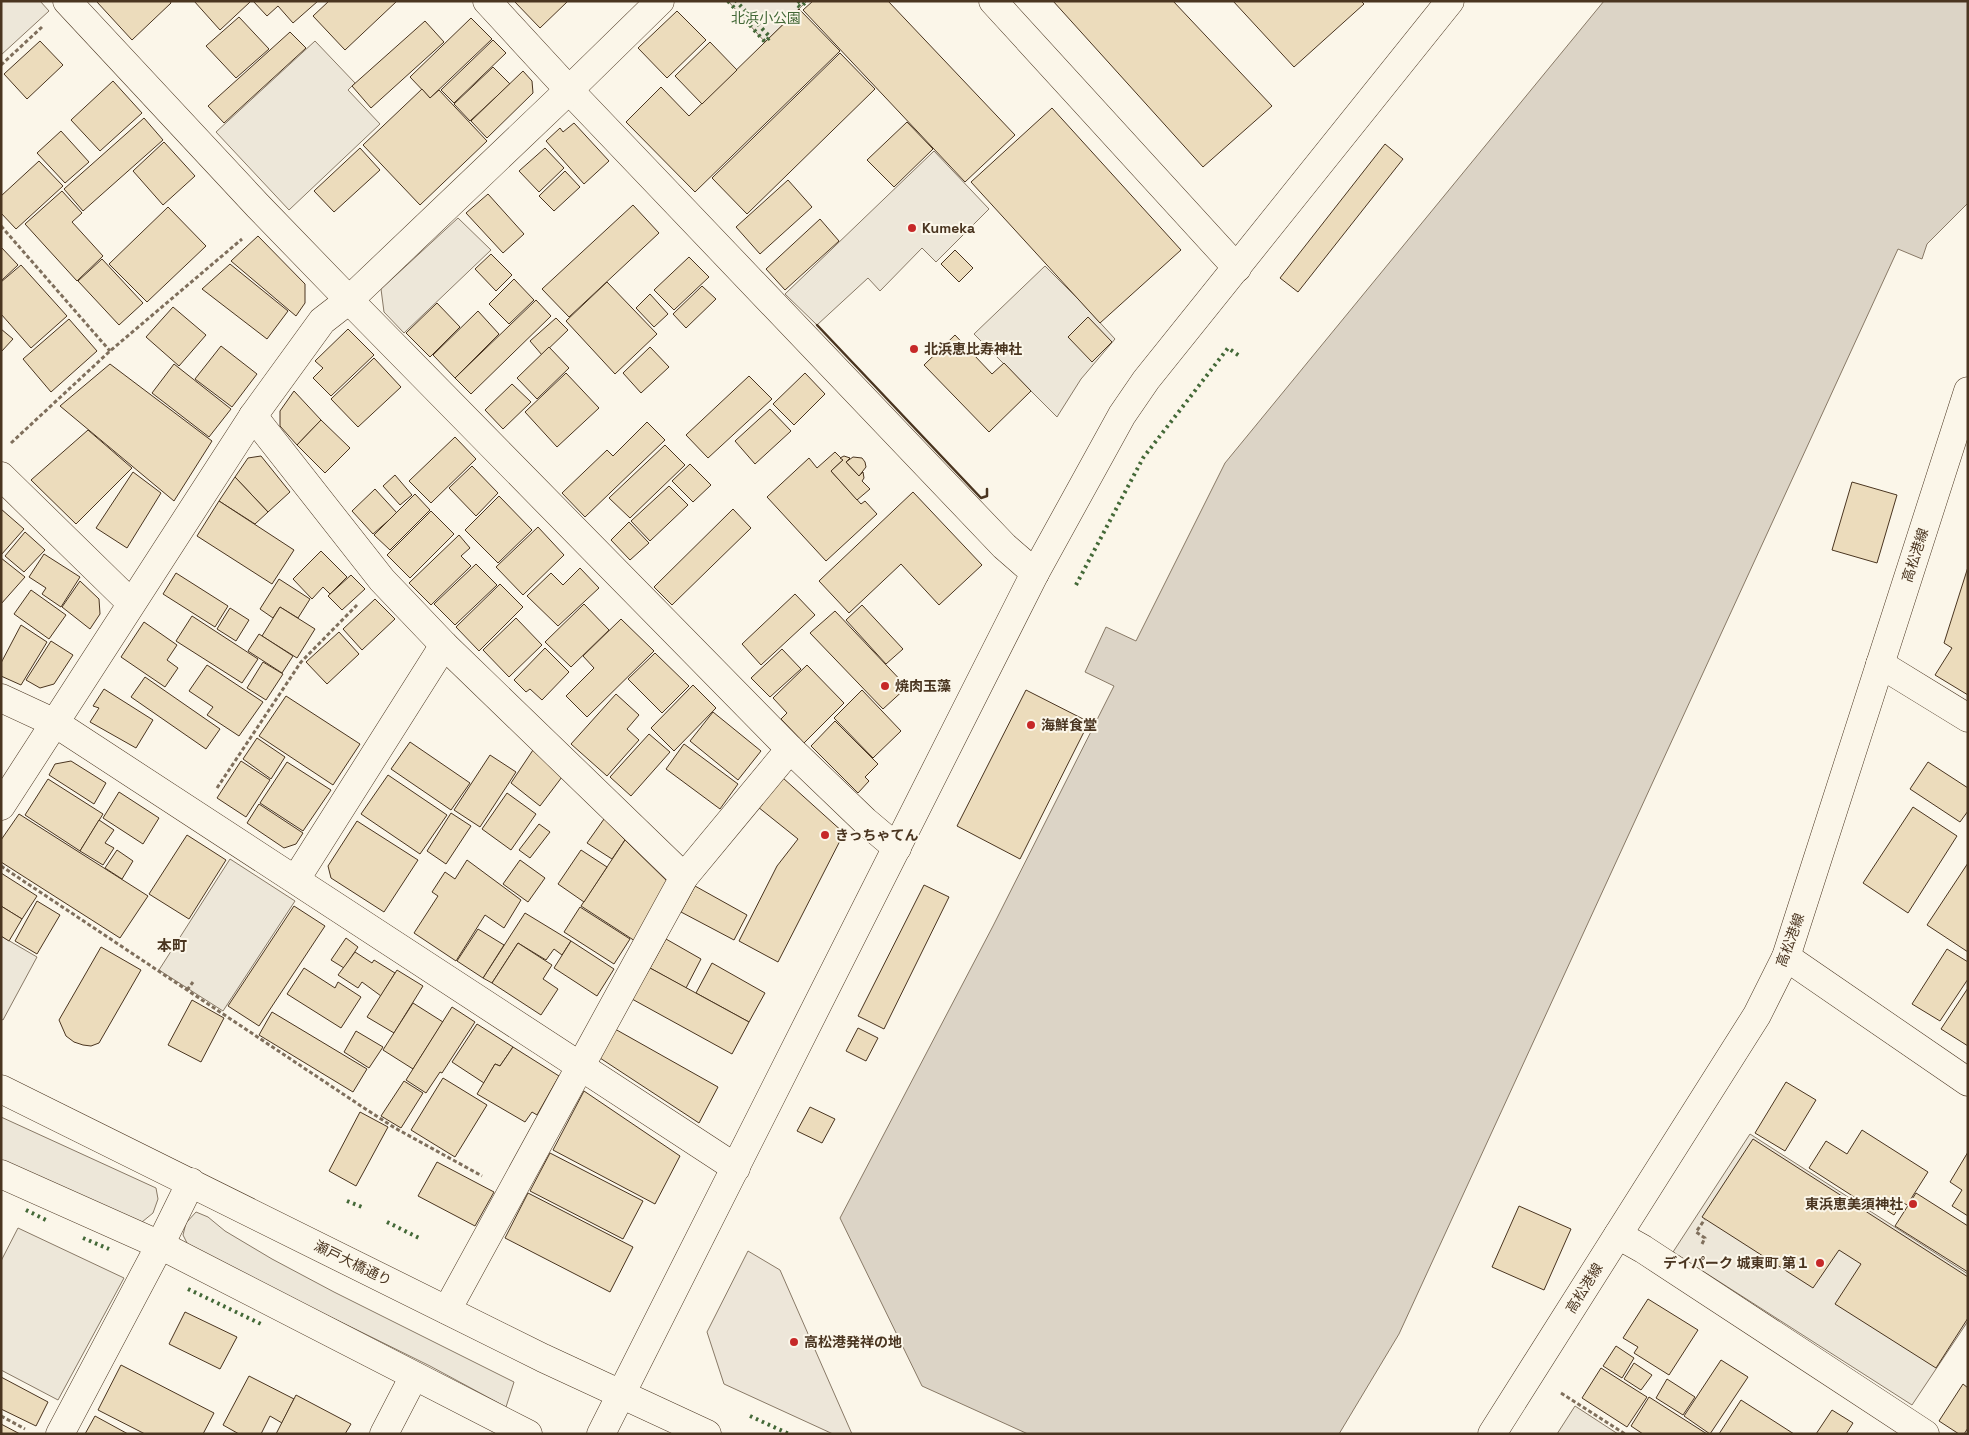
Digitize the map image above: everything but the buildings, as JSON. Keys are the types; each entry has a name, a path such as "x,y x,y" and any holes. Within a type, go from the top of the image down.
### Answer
{"street":[{"path":"487,1 1004,546 1035,573"},
{"path":"1,806 253,416 322,322 349,300 570,90 660,1"},
{"path":"993,1 1237,268"},
{"path":"67,2 349,300 790,749 865,821 897,848"},
{"path":"601,1434 1035,573 1122,415 1146,380 1237,268 1436,6"},
{"name":"高松港線","path":"1492,1434 1757,1015 1786,957 1967,398"},
{"path":"253,416 382,580 444,646 684,877"},
{"path":"1,476 131,603"},
{"path":"296,879 444,646"},
{"path":"1880,664 1968,718"},
{"path":"1,698 55,723 736,1168"},
{"path":"447,1310 684,877 790,749"},
{"path":"1786,957 1968,1082"},
{"name":"瀬戸大橋通り","path":"1,1089 543,1358 707,1434"},
{"path":"1,1174 160,1245 528,1434"},
{"path":"60,1434 160,1245 191,1182"},
{"path":"1618,1235 1644,1249 1925,1434"},
{"path":"384,1434 414,1376"}],"path":[{"path":"1,65 67,2"},
{"path":"8,445 110,351 270,216"},
{"path":"1,226 110,351"},
{"path":"198,817 301,662 382,580"},
{"path":"1,866 395,1128 512,1192"},
{"path":"187,990 193,982"},
{"path":"1696,1232 1705,1219"},
{"path":"1556,1390 1625,1434"},
{"path":"1,1416 26,1429"}],"green space":[{"name":"北浜小公園","path":"728,1 807,1 765,42"},
{"path":"748,1251 780,1270 852,1434 833,1434 724,1384 707,1332"}],"shaded area":[{"path":"1,1 40,1 49,11 1,55"},
{"path":"1604,1 1968,1 1968,203 1927,244 1922,259 1898,249 1399,1334 1339,1434 1028,1434 922,1386 840,1218 993,926 1114,686 1085,672 1106,627 1136,641 1225,463"},
{"path":"315,41 355,83 348,90 380,124 289,210 216,132"},
{"name":"Kumeka","path":"934,151 989,209 936,262 922,248 880,291 868,278 817,325 785,294"},
{"path":"458,218 491,250 404,333 384,312 381,289"},
{"path":"1045,266 1115,339 1081,379 1057,417 974,334"},
{"path":"230,859 295,901 223,1011 159,970"},
{"path":"1,936 37,957 3,1020 1,1019"},
{"path":"1,1117 156,1188 158,1199 153,1213 142,1222 1,1161"},
{"name":"デイパーク 城東町 第１","path":"1750,1134 1968,1274 1968,1321 1912,1405 1673,1252"},
{"path":"196,1212 208,1217 225,1231 272,1259 514,1382 506,1407 430,1366 188,1245 183,1235 186,1223"},
{"path":"18,1228 124,1278 58,1400 1,1370 1,1261"},
{"path":"1575,1406 1618,1434 1557,1434"}],"hedge":[{"path":"728,1 765,42 770,37 736,1"},
{"path":"799,1 796,4 800,7 807,1"},
{"path":"1076,585 1143,458 1228,348 1241,357"},
{"path":"347,1201 362,1207"},
{"path":"26,1210 46,1220"},
{"path":"387,1222 421,1239"},
{"path":"83,1238 109,1249"},
{"path":"188,1289 261,1324"},
{"path":"750,1416 789,1434"}],"wall":[{"path":"817,325 981,498 987,496 987,489"}],"place":[{"name":"Kumeka","path":"912,228"},
{"name":"北浜恵比寿神社","path":"914,349"},
{"name":"焼肉玉藻","path":"885,686"},
{"name":"海鮮食堂","path":"1031,725"},
{"name":"きっちゃてん","path":"825,835"},
{"name":"東浜恵美須神社","path":"1913,1204"},
{"name":"デイパーク 城東町 第１","path":"1820,1263"},
{"name":"高松港発祥の地","path":"794,1342"}],"district":[{"name":"本町","path":"172,946"}]}
